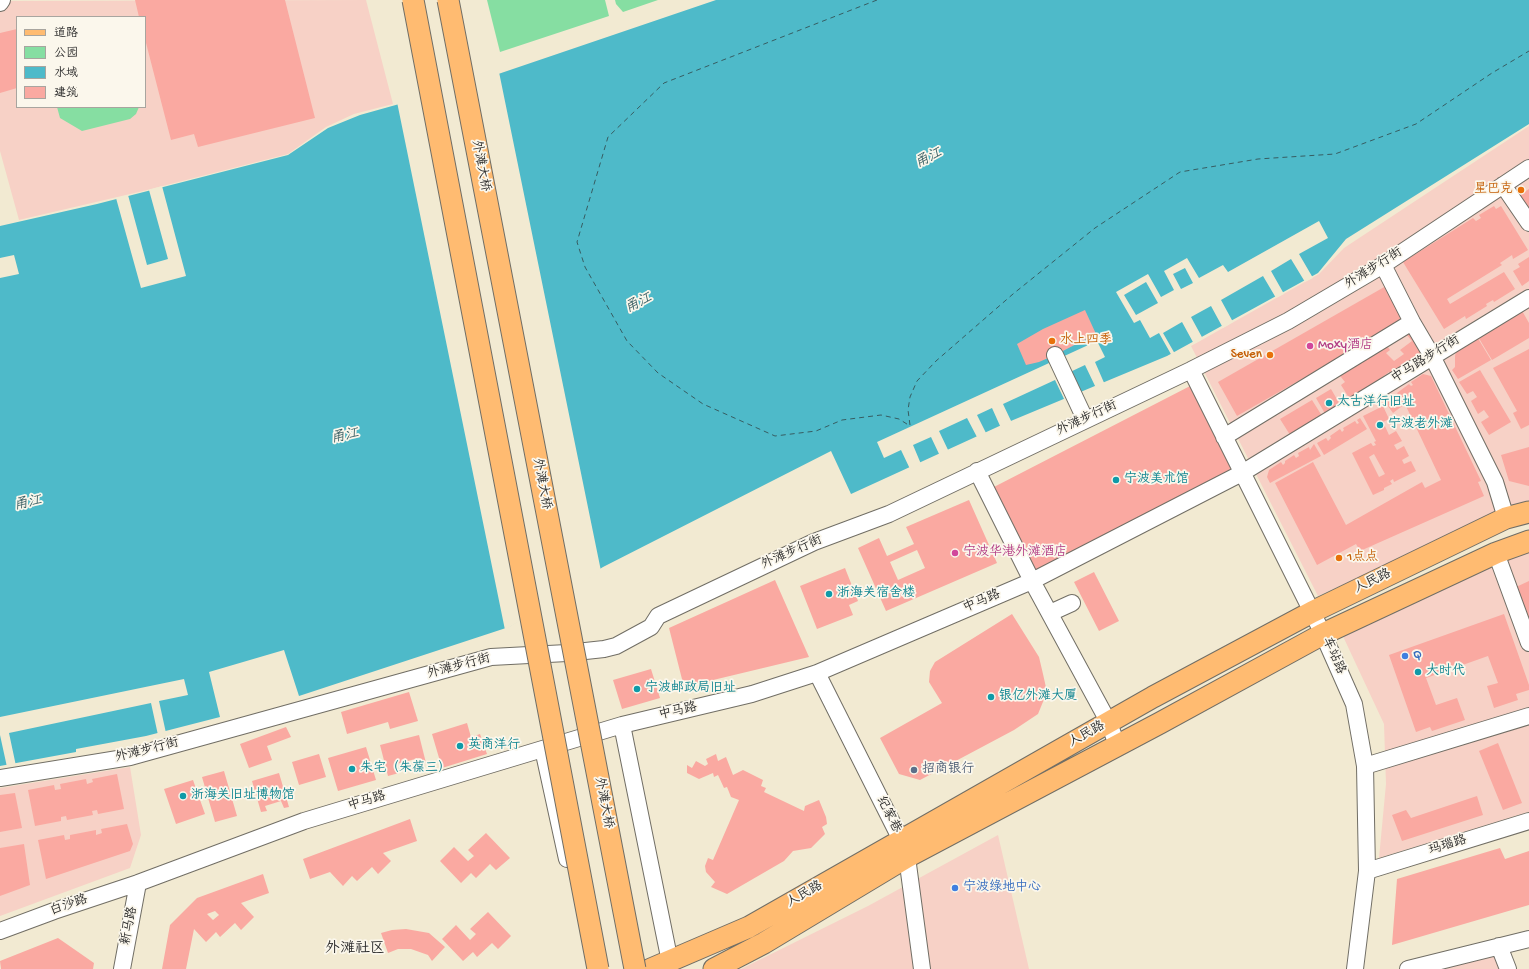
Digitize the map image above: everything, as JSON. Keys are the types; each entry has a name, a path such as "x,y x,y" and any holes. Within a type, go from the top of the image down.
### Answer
{"main road":[{"path":"413,0 598,969"},
{"name":"外滩大桥","path":"448,0 635,969"},
{"name":"人民路","path":"714,969 764,943 904,848 1153,697 1312,612 1506,518 1529,512"},
{"name":"人民路","path":"660,966 749,927 904,848 1160,723 1323,634 1496,553 1529,541"}],"street":[{"name":"外滩步行街","path":"0,778 130,757 491,657 568,653 604,649 616,646 651,627 658,616 814,542 889,514 1085,419 1191,370 1288,321 1383,265 1529,168"},
{"path":"1503,185 1529,223"},
{"path":"1383,265 1412,322 1432,356 1495,482 1506,518"},
{"name":"中马路步行街","path":"1242,473 1529,298"},
{"path":"1224,437 1412,322"},
{"path":"1055,355 1085,419"},
{"name":"车站路","path":"1191,370 1323,634 1354,704 1365,766 1367,871 1355,969"},
{"path":"977,471 1032,581 1109,723 1116,745"},
{"name":"中马路","path":"138,883 304,821 622,725 752,694 817,673 1032,581 1242,473"},
{"path":"1496,553 1529,643"},
{"path":"1050,613 1072,603"},
{"name":"纪家巷","path":"817,673 904,848 922,969"},
{"path":"1365,766 1529,716"},
{"path":"622,725 660,966"},
{"path":"542,749 592,969"},
{"name":"玛瑙路","path":"1367,871 1529,821"},
{"name":"白沙路","path":"0,931 138,883"},
{"name":"新马路","path":"122,969 138,883"},
{"path":"1408,969 1529,939"},
{"path":"1499,946 1508,969"}],"shaded area":[{"path":"366,0 393,104 354,114 326,127 288,154 143,191 19,220 0,151 0,1"},
{"name":"宁波老外滩","path":"1529,126 1529,503 1494,516 1318,596 1191,346 1319,274 1344,248"},
{"path":"1529,547 1529,812 1379,858 1386,784 1384,724 1341,632"},
{"path":"130,767 141,835 130,868 0,916 0,788"},
{"name":"宁波绿地中心","path":"998,835 1029,969 741,969 868,906"},
{"path":"1497,950 1505,969 1427,969"}],"green space":[{"path":"487,0 605,0 609,16 500,52"},
{"path":"615,0 658,0 623,12 616,4"},
{"path":"57,108 139,108 136,114 130,119 82,131 60,118"}],"water":[{"name":"甬江","path":"716,0 1529,0 1529,124 1346,239 1318,273 1167,356 1006,423 851,494 831,451 603,567 509,627 299,696 284,650 209,672 220,717 146,736 76,749 76,752 0,766 0,226 97,204 288,155 328,128 360,115 460,87"}],"pier":[{"path":"499,72 601,571 505,630 397,102"},
{"path":"162,186 186,276 141,288 116,198 128,195 147,265 168,259 149,190"},
{"path":"1319,221 1328,238 1299,254 1313,278 1305,282 1291,259 1271,271 1284,294 1276,298 1263,276 1221,300 1233,322 1223,328 1211,306 1191,317 1203,339 1194,344 1182,322 1163,333 1175,354 1172,356 1159,333 1150,338 1140,320 1134,323 1116,292 1148,274 1161,297 1174,290 1164,271 1187,258 1199,278 1223,265 1228,272","holes":["1185,268 1193,283 1181,289 1173,274","1146,282 1158,303 1136,315 1124,295"]},
{"path":"14,255 19,274 0,278 0,258"},
{"path":"1097,341 1105,357 1095,362 1105,385 1096,388 1085,365 1068,373 1079,395 1065,401 1055,380 1003,404 1012,423 1001,428 992,408 977,415 987,435 978,439 967,418 939,431 949,452 940,456 931,437 913,445 921,464 910,469 901,450 884,458 877,442"},
{"path":"184,679 188,695 159,701 166,733 158,735 151,703 9,733 16,766 7,767 0,735 0,717"}],"building":[{"path":"135,0 285,0 315,118 198,147 194,134 171,140 146,43 146,16 139,16"},
{"path":"16,29 16,88 0,93 0,33"},
{"path":"1529,189 1529,212 1518,196"},
{"path":"1494,206 1496,209 1501,206 1528,250 1513,259 1512,255 1500,263 1502,265 1447,299 1450,304 1504,272 1515,289 1494,302 1493,300 1486,304 1487,306 1466,319 1465,316 1444,329 1403,262 1473,218 1476,221 1481,218 1479,215"},
{"path":"1529,257 1529,281 1522,286 1513,271 1520,267 1518,264"},
{"path":"1386,286 1405,320 1237,416 1218,382"},
{"path":"1521,309 1529,323 1529,338 1492,360 1477,335"},
{"name":"水上四季","path":"1085,310 1096,334 1055,355 1039,362 1026,365 1017,344 1043,329"},
{"path":"1410,331 1422,347 1419,350 1421,353 1391,376 1389,372 1351,401 1341,385 1345,382 1337,372 1386,344 1390,350 1386,353 1394,361 1404,354 1400,350 1412,341 1406,334"},
{"path":"1476,335 1491,360 1458,379 1452,370 1455,367 1456,352"},
{"path":"1529,349 1529,425 1521,429 1513,413 1517,411 1493,368"},
{"path":"1480,370 1511,422 1489,435 1481,422 1489,417 1484,410 1478,414 1471,401 1477,397 1473,391 1467,394 1459,382"},
{"path":"1423,374 1431,376 1481,481 1478,482 1484,496 1360,551 1356,544 1317,565 1275,483 1313,462 1346,525 1422,482 1425,488 1441,480 1405,404 1393,413 1385,402 1394,395 1397,398 1399,396 1397,393 1409,384 1411,386 1413,385 1411,382"},
{"name":"宁波美术馆","path":"1194,384 1239,472 1037,576 992,488"},
{"name":"太古洋行旧址","path":"1331,389 1342,408 1327,417 1316,398"},
{"path":"1312,400 1324,419 1292,438 1280,419"},
{"path":"1383,406 1389,419 1383,422 1389,435 1396,431 1402,441 1394,445 1397,450 1404,446 1409,456 1402,460 1404,464 1411,461 1416,471 1394,482 1393,479 1390,481 1392,484 1373,495 1352,453 1371,443 1373,446 1376,445 1374,442 1376,441 1363,416","holes":["1374,454 1385,474 1379,477 1369,457"]},
{"path":"1360,418 1367,429 1324,455 1317,443 1326,438 1328,441 1331,438 1330,436 1340,429 1342,432 1344,430 1343,428 1355,421 1357,424 1359,423 1357,420"},
{"path":"1314,444 1321,456 1270,483 1267,477 1269,470 1281,462 1283,465 1285,461 1294,455 1296,458 1299,456 1298,453 1309,447 1310,450"},
{"path":"1529,447 1529,486 1509,481 1501,455"},
{"name":"宁波华港外滩酒店","path":"969,500 997,563 886,611 858,548 879,538 887,556 914,544 906,527","holes":["917,550 925,568 898,580 890,562"]},
{"name":"浙海关宿舍楼","path":"845,568 858,601 849,605 853,615 817,629 800,586"},
{"path":"1094,572 1119,621 1099,631 1074,582"},
{"path":"775,580 809,657 684,687 669,628"},
{"path":"1529,581 1529,619 1516,587"},
{"name":"银亿外滩大厦","path":"1012,614 1039,657 1047,692 1038,714 1014,730 920,780 899,774 880,738 942,703 929,682 930,671 935,662"},
{"name":"大时代","path":"1504,614 1529,685 1529,690 1516,694 1518,700 1494,708 1487,686 1498,683 1488,656 1426,678 1436,705 1457,698 1465,720 1432,731 1430,727 1416,732 1389,655"},
{"name":"宁波邮政局旧址","path":"651,669 660,698 622,709 613,680"},
{"path":"409,692 418,721 390,729 388,722 347,734 341,712"},
{"name":"英商洋行","path":"467,723 471,737 480,734 487,754 442,768 432,734"},
{"path":"286,727 291,737 267,746 272,760 249,768 240,744"},
{"path":"419,735 426,763 421,764 419,758 396,764 399,773 388,776 380,745"},
{"path":"1498,743 1522,803 1503,810 1479,751"},
{"name":"朱宅（朱葆三）","path":"366,747 376,780 338,791 328,758"},
{"path":"319,754 326,777 299,785 292,762"},
{"path":"716,754 718,761 726,757 733,775 743,770 763,780 761,786 766,788 764,792 804,811 805,806 819,800 826,817 827,824 822,827 825,834 811,848 793,851 784,861 727,894 711,887 715,882 706,872 705,866 708,858 713,860 739,800 731,797 727,787 724,788 718,775 714,777 713,773 699,779 687,773 687,765 692,768 696,761 705,766 708,764 706,759"},
{"path":"224,771 237,816 215,822 202,777"},
{"path":"279,773 289,807 284,808 281,801 265,806 267,811 261,812 252,781"},
{"path":"117,774 124,809 98,814 97,810 92,811 93,815 67,820 66,816 61,817 61,821 35,826 28,790 54,785 55,790 61,789 60,784 86,779 87,784 93,782 92,779"},
{"path":"193,780 205,814 176,824 164,789"},
{"path":"15,793 22,828 0,832 0,795"},
{"path":"1477,796 1483,815 1402,841 1392,815 1406,810 1411,818"},
{"path":"410,819 417,841 383,853 391,861 378,874 372,867 357,881 352,876 343,886 330,872 310,879 303,859"},
{"path":"127,824 133,844 130,851 46,879 38,840 64,835 65,840 70,839 70,835 96,830 96,835 102,833 101,829"},
{"path":"486,833 510,858 496,870 490,864 476,878 471,873 461,883 440,861 454,847 468,861 474,856 468,850"},
{"path":"24,844 30,885 0,896 0,848"},
{"path":"1500,848 1505,859 1529,851 1529,905 1392,945 1397,879"},
{"path":"263,874 269,893 241,903 254,917 241,930 235,923 220,937 216,932 206,942 194,929 186,969 162,969 170,925 197,898","holes":["215,911 219,915 213,920 207,914"]},
{"path":"488,912 511,936 498,949 492,943 477,957 473,952 463,961 442,939 456,925 470,940 476,934 470,929"},
{"path":"406,929 429,933 445,947 432,961 428,955 411,949 398,949 388,953 381,933 392,930"},
{"path":"58,938 94,963 93,969 1,969 0,961"}],"ferry route":[{"path":"877,0 664,83 608,137 577,242 585,267 627,341 658,373 703,404 775,436 816,431 842,420 881,415 899,419 910,426"},
{"path":"910,425 908,410 910,397 917,381 936,361 1013,294 1095,228 1180,172 1258,159 1335,154 1416,124 1492,73 1529,51"}],"place":[{"name":"星巴克","path":"1521,190"},
{"name":"水上四季","path":"1052,341"},
{"name":"Moxy酒店","path":"1310,346"},
{"name":"Seven","path":"1270,355"},
{"name":"太古洋行旧址","path":"1329,403"},
{"name":"宁波老外滩","path":"1380,425"},
{"name":"宁波美术馆","path":"1116,480"},
{"name":"宁波华港外滩酒店","path":"955,553"},
{"name":"1点点","path":"1339,558"},
{"name":"浙海关宿舍楼","path":"829,594"},
{"name":"Q","path":"1405,656"},
{"name":"大时代","path":"1418,672"},
{"name":"宁波邮政局旧址","path":"637,689"},
{"name":"银亿外滩大厦","path":"991,697"},
{"name":"英商洋行","path":"460,746"},
{"name":"朱宅（朱葆三）","path":"352,769"},
{"name":"招商银行","path":"914,770"},
{"name":"浙海关旧址博物馆","path":"183,796"},
{"name":"宁波绿地中心","path":"955,888"}],"district":[{"name":"外滩社区","path":"355,950"}]}
